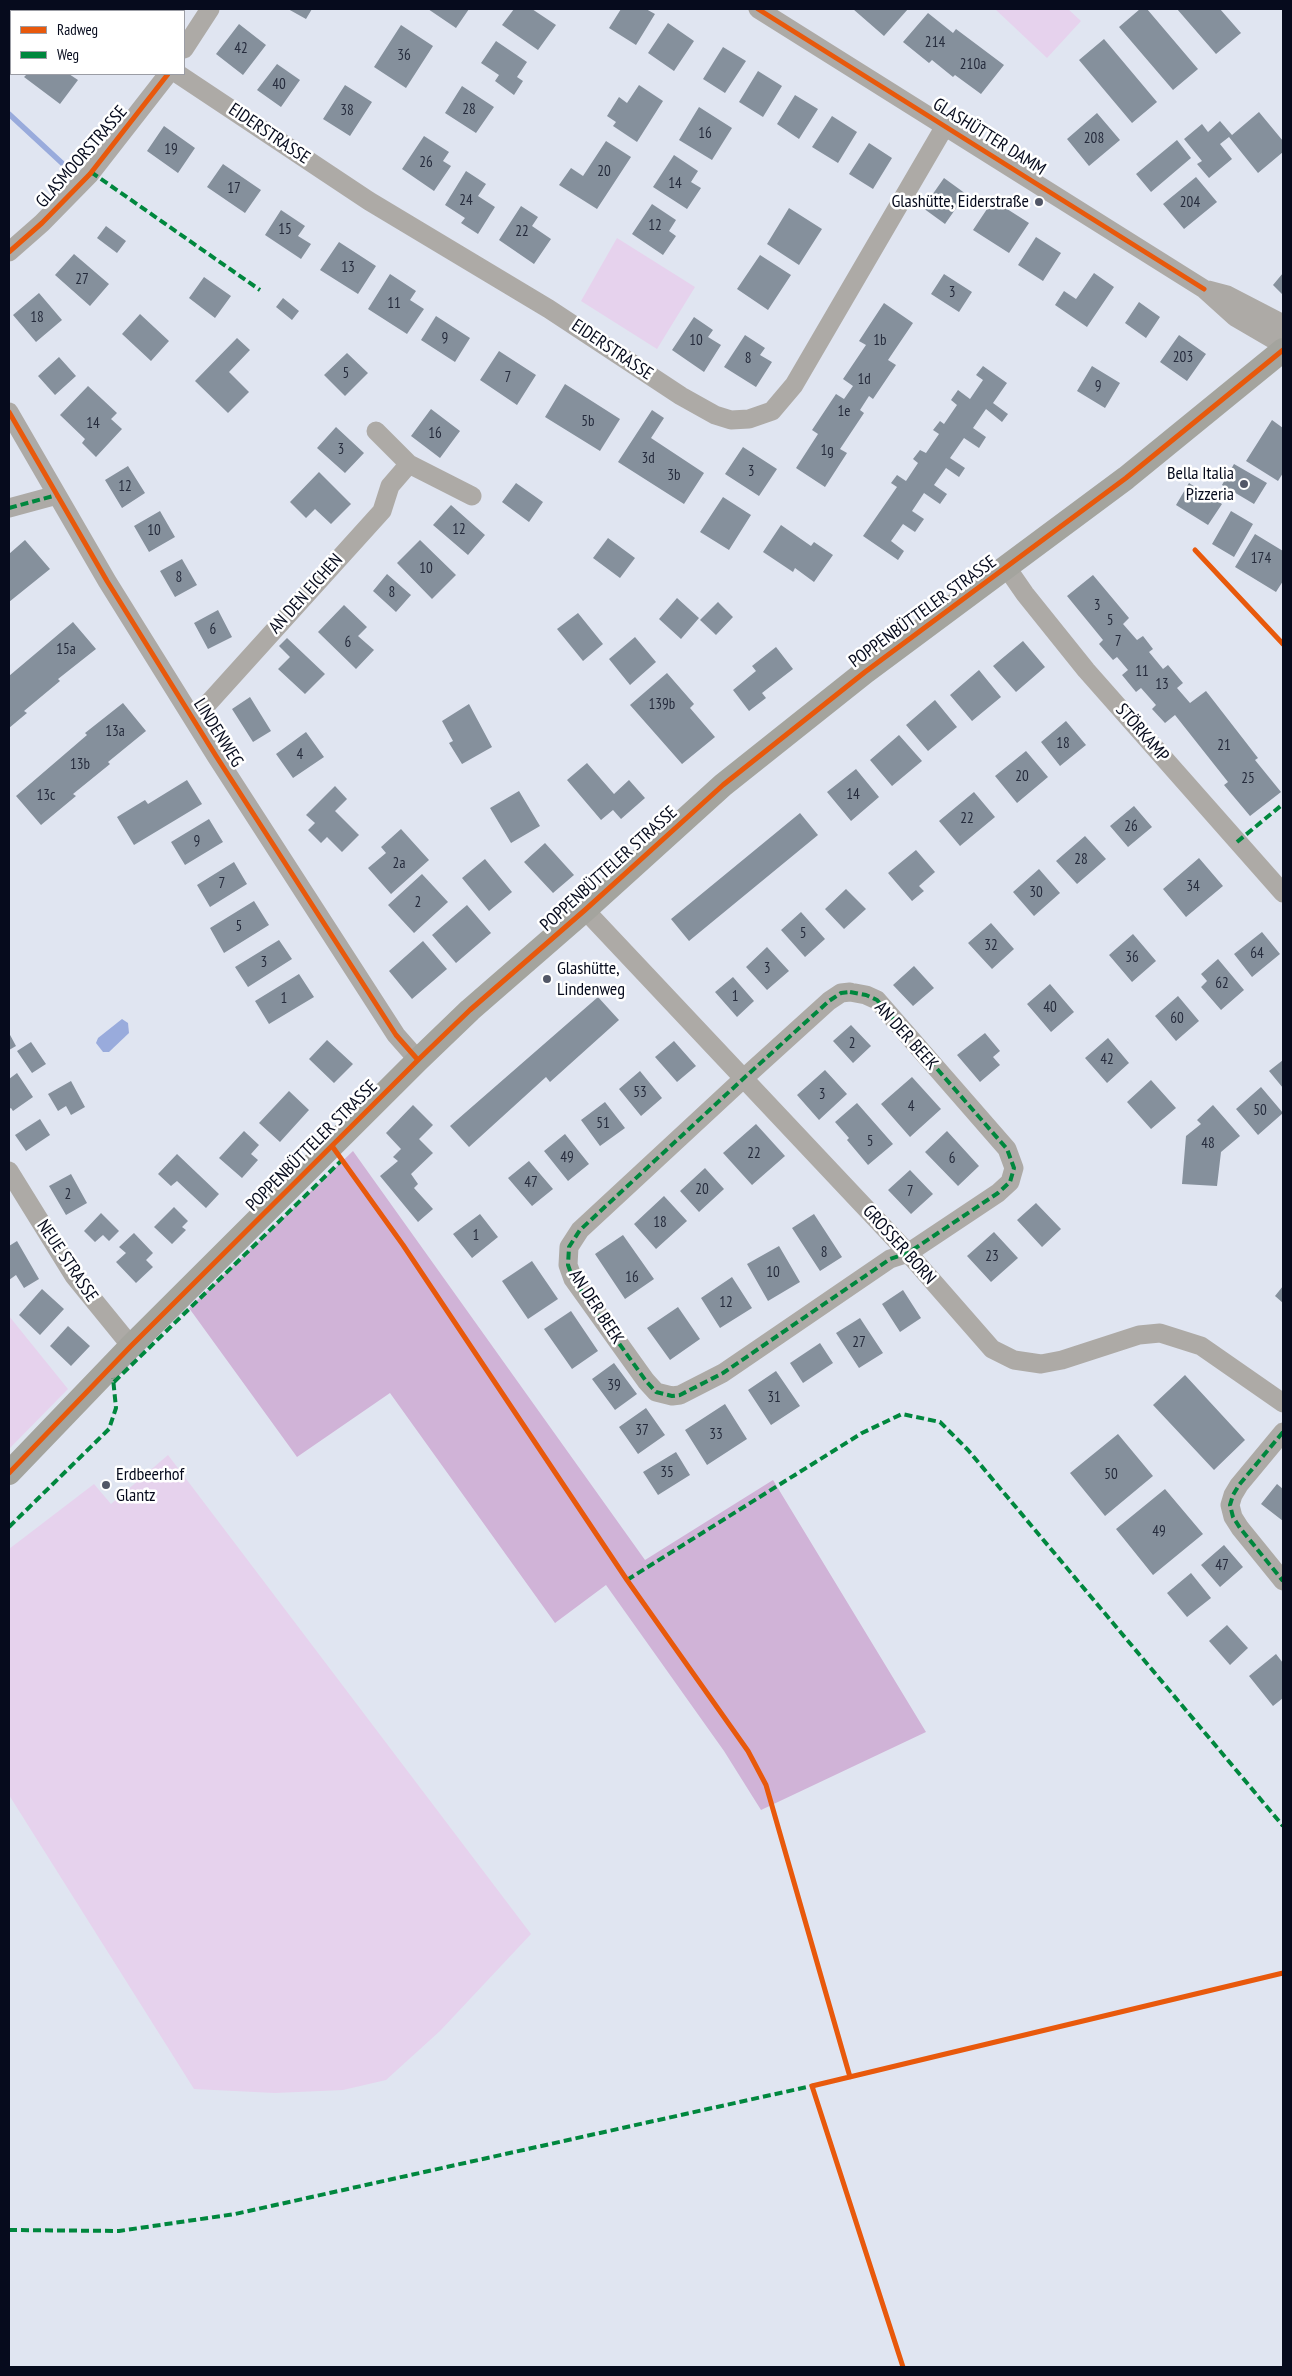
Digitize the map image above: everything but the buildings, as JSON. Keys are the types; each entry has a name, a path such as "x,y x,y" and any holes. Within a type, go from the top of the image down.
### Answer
{"main road":[{"name":"POPPENBÜTTELER STRASSE","path":"9,1473 131,1346 418,1060 470,1010 586,910 722,785 774,742 889,654 1126,478 1283,350"}],"street":[{"path":"185,46 210,9"},
{"name":"GLASHÜTTER DAMM","path":"758,9 1204,289 1235,317 1283,344"},
{"name":"GLASMOORSTRASSE","path":"9,252 42,223 90,174 167,75"},
{"name":"EIDERSTRASSE","path":"180,75 369,201 549,309 681,396 715,415 732,420 754,418 772,410 794,385 945,126"},
{"name":"GLASHÜTTER DAMM","path":"1204,289 1227,295 1283,324"},
{"name":"LINDENWEG","path":"9,412 106,581 216,756 396,1035 418,1060"},
{"path":"376,432 409,464 472,496"},
{"name":"AN DEN EICHEN","path":"194,719 382,511 390,486 409,464"},
{"path":"9,508 57,495"},
{"name":"STÖRKAMP","path":"1007,568 1025,594 1086,670 1283,893"},
{"name":"GROSSER BORN","path":"586,910 908,1253 992,1349 1014,1360 1041,1364 1062,1360 1139,1335 1160,1333 1201,1346 1283,1403"},
{"name":"AN DER BEEK","path":"850,992 866,995 877,1000 1007,1149 1014,1168 1010,1182 998,1193 908,1253 890,1259 722,1373 701,1385 672,1396 663,1395 651,1388 573,1280 568,1265 569,1247 580,1230 834,997 850,992"},
{"name":"NEUE STRASSE","path":"9,1171 74,1276 131,1346"},
{"path":"1283,1432 1239,1485 1232,1495 1230,1505 1233,1517 1240,1528 1283,1581"}],"shaded area":[{"path":"995,9 1068,9 1081,21 1047,58"},
{"path":"617,238 695,287 657,349 581,301"},
{"path":"353,1151 645,1560 773,1480 926,1732 761,1810 724,1751 606,1585 555,1623 390,1393 297,1457 189,1308"},
{"path":"9,1316 68,1389 9,1449"},
{"path":"168,1455 531,1934 440,2031 386,2080 343,2090 275,2093 194,2089 9,1795 9,1549 94,1484 111,1504"}],"water":[{"path":"122,1019 128,1023 129,1033 109,1052 103,1052 96,1043 98,1038"}],"waterway":[{"path":"9,114 63,164"}],"marked path":[{"path":"91,172 260,290"},
{"path":"9,508 57,495"},
{"path":"1237,842 1283,804"},
{"path":"850,992 866,995 877,1000 1007,1149 1014,1168 1010,1182 998,1193 908,1253 890,1259 723,1373 680,1395 672,1396 656,1392 646,1381 573,1279 568,1265 569,1247 580,1230 744,1078 829,1001 841,993 850,992"},
{"path":"114,1382 342,1160"},
{"path":"9,1527 109,1429 116,1408 113,1378"},
{"path":"627,1580 862,1433 902,1414 940,1422 968,1450 1283,1826"},
{"path":"1283,1432 1239,1485 1230,1505 1233,1517 1240,1528 1283,1581"},
{"path":"9,2230 119,2231 235,2214 816,2085"}],"cycle path":[{"path":"758,9 1204,289"},
{"path":"9,252 42,223 90,174 167,75"},
{"path":"9,1473 131,1346 418,1060 470,1010 585,910 723,785 865,672 1126,478 1283,350"},
{"path":"9,412 107,581 216,756 396,1035 418,1060"},
{"path":"1195,550 1283,644"},
{"path":"332,1146 403,1245 627,1580 748,1751 766,1785 850,2077"},
{"path":"903,2367 812,2086 1283,1973"}],"place":[{"name":"Glashütte, Eiderstraße","path":"1039,202"},
{"name":"Bella Italia Pizzeria","path":"1244,484"},
{"name":"Glashütte, Lindenweg","path":"547,979"},
{"name":"Erdbeerhof Glantz","path":"106,1485"}]}
